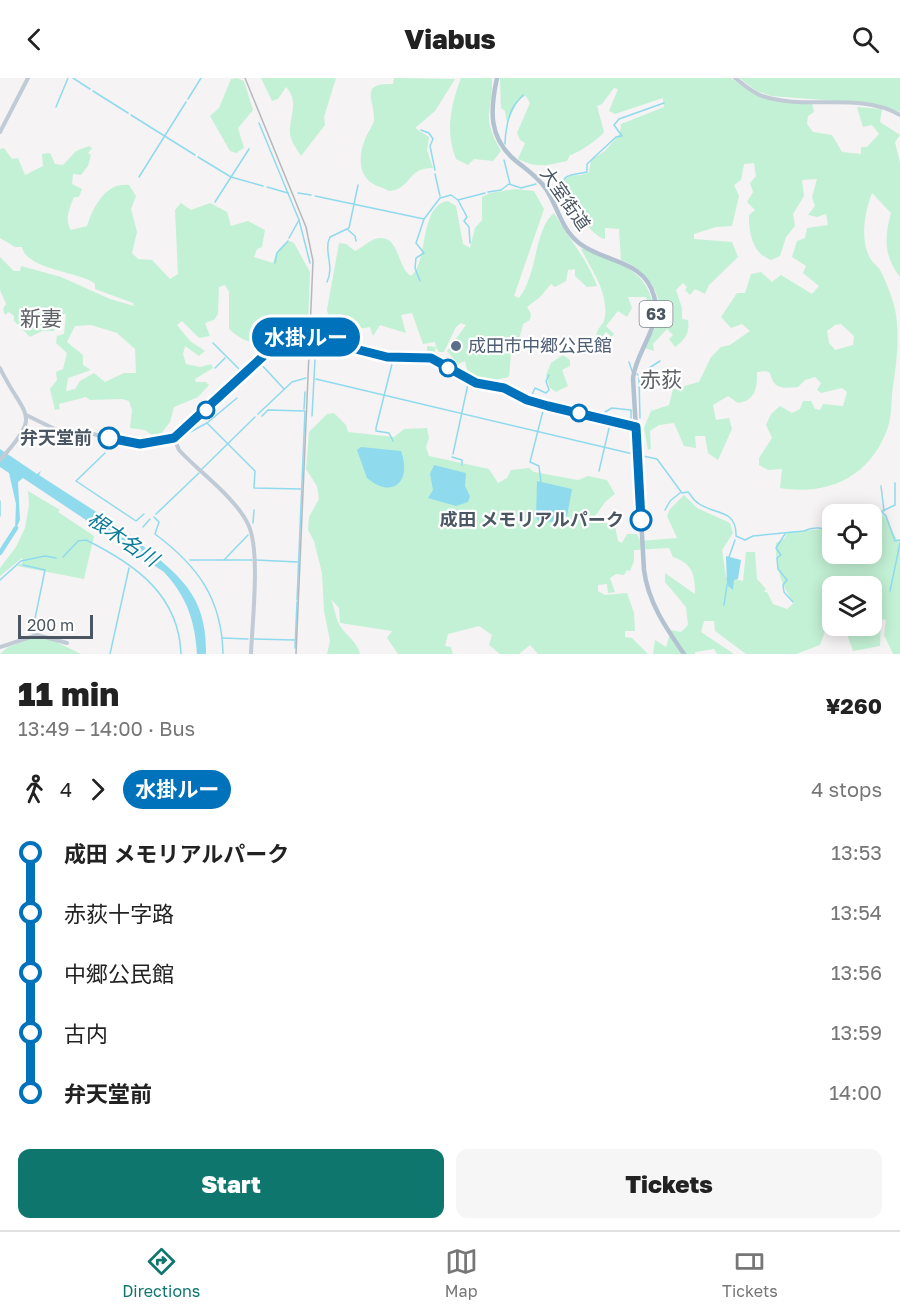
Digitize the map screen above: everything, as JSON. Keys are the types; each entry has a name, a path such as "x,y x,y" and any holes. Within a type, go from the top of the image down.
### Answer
{"main road":[{"name":"大室街道","path":"497,78 491,118 495,135 503,149 541,181 567,231 577,241 591,250 630,266 644,277 655,297 655,318 634,366 645,579 658,613 684,654"}],"street":[{"path":"0,132 28,78"},
{"path":"735,78 752,91 771,98 870,105 900,115"},
{"path":"26,415 66,433 93,434 140,444 174,438 270,350 288,341 308,337 387,357 431,358 476,383 504,388 527,400 548,406 636,427"},
{"path":"0,368 26,415 27,424 21,437 0,460"},
{"path":"174,438 179,450 240,512 252,533 254,551 251,654"},
{"path":"0,647 37,635 67,643"}],"green space":[{"path":"237,78 244,81 253,110 238,128 244,148 236,153 230,151 210,116 219,108 231,79"},
{"path":"261,78 336,78 324,117 325,125 301,156 290,134 293,104 290,93 286,87 278,99 272,101"},
{"path":"394,78 455,79 435,111 415,128 429,137 427,150 433,168 418,171 402,186 389,191 373,184 365,176 361,166 361,154 374,120 372,89 382,84 393,84"},
{"path":"461,78 492,78 489,121 501,151 493,161 474,159 468,165 456,159 450,128 454,98"},
{"path":"500,78 731,78 751,92 769,99 812,103 814,112 808,116 807,124 813,132 832,135 842,152 861,154 861,147 867,147 879,134 872,125 863,127 857,107 882,109 880,122 900,135 895,142 900,163 900,277 888,254 887,231 891,213 872,193 867,208 864,233 866,249 880,270 895,309 897,357 888,427 881,444 860,470 832,485 798,490 780,488 782,469 768,470 759,465 759,458 772,438 766,425 771,414 780,406 792,413 800,409 803,401 811,401 815,409 820,410 823,404 843,406 847,392 842,388 821,393 817,390 821,383 815,377 805,380 798,387 787,388 776,385 770,373 757,372 756,388 749,399 738,403 728,396 713,405 716,420 729,418 732,429 718,460 708,453 705,436 695,436 696,448 684,446 674,423 659,425 650,431 651,449 648,450 644,428 651,411 669,405 673,389 699,382 711,357 721,347 730,345 750,331 742,324 731,328 721,317 737,293 745,293 751,274 761,272 772,282 781,275 812,294 819,286 803,273 806,266 792,257 797,241 805,238 807,228 828,225 826,214 817,217 808,215 815,206 812,197 817,179 802,180 804,196 793,214 795,226 786,237 780,256 771,260 760,253 751,235 749,215 755,210 747,202 753,192 750,183 756,176 754,163 744,164 741,180 734,185 739,196 732,226 716,227 694,234 694,239 732,242 738,257 709,285 705,294 695,289 690,295 683,283 676,290 682,308 682,319 688,320 687,332 684,339 675,347 669,339 673,335 667,329 653,344 654,351 644,348 656,326 659,312 659,302 652,284 646,276 621,260 619,229 605,228 605,239 600,237 580,217 561,187 566,178 589,172 591,160 605,151 620,133 621,124 664,107 663,98 615,114 609,111 618,89 614,88 602,104 597,106 604,132 602,135 583,149 570,155 567,161 543,165 518,159 525,143 520,140 517,133 530,103 526,96 519,99 507,123 505,111 501,108","holes":["841,324 854,336 853,345 835,350 829,343 827,331"]},
{"path":"739,78 900,78 900,112 877,104 771,96 757,91"},
{"path":"89,146 92,148 88,153 91,155 88,166 81,175 73,174 72,184 82,189 79,197 74,197 69,209 68,222 71,230 87,226 97,204 107,192 121,185 129,185 136,196 131,209 137,232 132,253 138,259 152,260 170,279 178,274 175,210 181,203 191,210 210,203 227,212 231,226 248,221 265,230 262,247 257,249 254,257 273,263 281,247 290,241 294,243 310,272 308,324 299,324 296,327 297,334 288,338 262,344 237,336 229,329 229,292 225,285 219,287 218,314 214,320 205,323 210,336 199,338 182,321 177,325 190,341 205,351 199,356 185,346 183,354 186,364 200,367 211,364 213,368 195,379 196,382 206,382 209,385 198,397 174,407 170,422 157,439 145,430 130,428 132,410 129,401 122,399 90,400 86,397 59,404 60,409 55,410 50,389 57,380 56,372 63,369 67,353 56,343 57,336 64,334 66,314 56,314 54,331 42,331 30,337 14,321 14,316 9,312 5,315 3,309 6,304 0,290 0,257 14,271 20,271 21,266 61,277 110,299 134,306 133,303 95,289 95,284 89,280 33,261 22,247 15,247 0,238 0,149 4,148 12,159 18,158 25,175 43,166 42,154 50,153 55,164 63,165 76,151","holes":["91,325 117,333 135,349 136,373 124,373 105,382 94,373 80,381 75,389 66,391 68,378 91,370 83,365 83,355 67,342 75,326"]},
{"path":"515,189 534,191 544,209 514,296 519,298 525,288 543,230 554,213 583,258 597,286 587,287 575,276 575,269 568,270 566,281 555,287 551,284 527,307 531,314 530,320 523,324 516,352 511,354 509,377 486,382 469,378 465,361 458,364 447,351 466,325 461,323 456,327 444,352 439,352 435,342 423,344 412,313 401,315 406,333 380,325 373,336 370,327 337,333 332,330 327,310 339,243 346,244 355,251 375,239 383,238 393,245 406,272 411,276 417,269 428,223 439,205 448,201 456,206 463,244 470,248 475,228 482,220 482,197 490,193"},
{"path":"584,248 618,262 636,274 644,282 653,305 648,305 646,297 628,297 632,308 627,317 618,311 606,326 614,334 612,337 606,332 601,338 596,339 605,317 604,298 581,249"},
{"path":"427,346 436,347 434,355 427,351"},
{"path":"563,355 570,360 570,366 562,370 568,386 556,392 550,388 546,375 551,363"},
{"path":"334,413 346,425 348,432 394,437 404,429 427,428 429,438 426,447 429,456 489,469 498,483 507,478 511,470 529,468 534,472 578,480 588,476 607,480 615,494 606,501 593,519 615,526 618,541 622,543 627,534 637,534 640,541 677,538 667,516 670,509 684,495 697,508 730,523 733,533 722,550 726,577 743,581 746,552 755,552 757,579 766,589 764,592 767,592 773,604 787,609 794,603 780,574 776,543 785,538 787,532 822,529 822,564 882,564 882,514 897,540 900,539 900,654 893,654 884,635 886,620 882,619 882,576 822,576 823,636 820,645 796,654 746,654 715,631 714,621 704,621 701,632 734,654 717,654 714,649 695,652 695,654 653,654 655,640 666,647 671,630 681,632 688,625 686,607 665,582 665,573 695,594 694,581 689,567 673,557 669,548 634,550 634,561 630,571 627,570 624,575 616,574 610,578 615,592 608,593 607,584 598,585 598,591 605,595 627,593 634,613 635,631 625,631 625,637 632,638 648,654 538,654 530,645 519,654 500,654 489,645 492,635 479,626 448,634 445,646 451,647 453,654 398,654 387,638 392,631 340,623 339,608 331,599 338,622 356,645 360,654 327,654 330,641 324,611 322,573 314,541 308,530 309,517 319,499 317,486 306,469 309,432 327,414"},
{"path":"28,491 60,510 58,512 94,536 84,579 17,566 23,562 22,558 0,576 0,568 16,547 25,528 29,505"},
{"path":"848,636 880,636 880,646 853,651"},
{"path":"34,638 52,640 81,654 0,654 8,647"}],"water":[{"path":"361,447 401,451 404,471 398,484 385,487 367,478 357,450"},
{"name":"根木名川","path":"0,449 37,474 41,471 39,475 126,533 178,577 196,602 202,616 206,654 197,654 192,620 184,600 164,572 23,478 18,482 20,520 15,531 16,504 9,473 0,467"},
{"path":"434,465 466,473 465,486 470,496 468,502 456,506 428,498 433,490 430,474"},
{"path":"537,481 572,489 567,516 552,522 539,521 536,518"},
{"path":"726,556 741,560 738,579 734,580 733,590 727,585"}],"waterway":[{"path":"56,107 68,78"},
{"path":"73,78 90,89"},
{"path":"188,99 201,78"},
{"path":"93,91 128,113"},
{"path":"505,144 510,114 523,95"},
{"path":"139,177 186,102"},
{"path":"548,182 552,193 561,189 567,177 587,172 587,164 616,137 622,136 614,125 619,119 664,103"},
{"path":"131,115 195,155"},
{"path":"259,123 299,220 289,238"},
{"path":"421,130 429,133 433,139 430,146 435,170"},
{"path":"215,202 249,149"},
{"path":"198,157 231,177 263,186"},
{"path":"504,160 510,184"},
{"path":"435,174 440,196"},
{"path":"488,192 501,190 509,184 521,188 536,184"},
{"path":"327,282 330,270 328,242 330,237 349,228 358,185"},
{"path":"267,187 288,193"},
{"path":"561,189 582,221"},
{"path":"298,193 311,195"},
{"path":"315,196 424,219 440,198 451,195 458,200 485,193"},
{"path":"458,200 467,217 464,221 469,227 470,243"},
{"path":"420,281 415,268 416,258 424,253 416,243 424,219"},
{"path":"299,220 310,263"},
{"path":"348,230 355,236 356,241"},
{"path":"275,263 277,253 288,241"},
{"path":"312,416 316,341"},
{"path":"213,343 242,372 257,359"},
{"path":"215,368 225,358"},
{"path":"393,360 376,428 376,431 389,433 393,441"},
{"path":"649,368 660,361"},
{"path":"629,362 632,371"},
{"path":"260,363 284,389"},
{"path":"640,418 639,378 647,371"},
{"path":"531,397 535,388 546,393 549,390 546,381 549,375"},
{"path":"258,414 292,382 306,378"},
{"path":"316,379 633,454"},
{"path":"453,454 468,384"},
{"path":"304,409 305,392"},
{"path":"179,438 207,423 237,398"},
{"path":"541,483 539,466 530,462 544,407"},
{"path":"605,412 612,408 631,410 631,423"},
{"path":"262,416 268,410 305,411 297,600"},
{"path":"202,469 255,417"},
{"path":"207,423 255,471 254,488 301,489"},
{"path":"599,471 610,424"},
{"name":"根木名川","path":"105,453 76,481 136,521 144,514"},
{"path":"643,456 657,459 682,493 688,492 704,507 728,516 733,521 736,536 745,540 753,536 822,528"},
{"path":"452,457 462,460 462,465"},
{"path":"156,514 199,473"},
{"path":"882,511 895,505 895,483"},
{"path":"881,486 884,511"},
{"path":"665,510 670,501 680,493"},
{"path":"0,501 0,516"},
{"path":"253,523 254,510"},
{"path":"882,512 886,516 895,541 900,540"},
{"name":"根木名川","path":"154,517 159,522 155,534 184,559 205,585 218,617 223,654"},
{"name":"根木名川","path":"143,527 150,519"},
{"path":"0,553 16,528"},
{"path":"785,534 776,548 781,555 777,558 778,569 787,580 783,585 784,592 793,602"},
{"path":"224,560 248,535"},
{"name":"根木名川","path":"63,557 78,541 86,540 137,571 163,598 178,633 181,654"},
{"path":"729,557 735,540"},
{"path":"890,591 900,543"},
{"path":"0,580 21,561 45,556 56,558"},
{"path":"190,560 252,560"},
{"path":"256,560 298,562"},
{"path":"23,565 45,570 32,633"},
{"name":"根木名川","path":"110,654 129,568"},
{"path":"724,605 727,585"},
{"path":"295,648 297,602"},
{"path":"222,638 248,639"},
{"path":"254,639 295,640"}],"railway":[{"path":"245,78 306,227 313,261 296,654"}],"bus line":[{"name":"水掛ルー","path":"109,438 140,444 174,438 270,350 296,338 312,337 387,357 431,358 476,383 504,388 527,400 548,406 636,427 641,520"}],"place":[{"name":"成田市中郷公民館","path":"456,346"},
{"name":"弁天堂前","path":"109,438"},
{"name":"成田 メモリアルパーク","path":"641,520"}],"district":[{"name":"新妻","path":"41,319"},
{"name":"赤荻","path":"661,380"}]}
